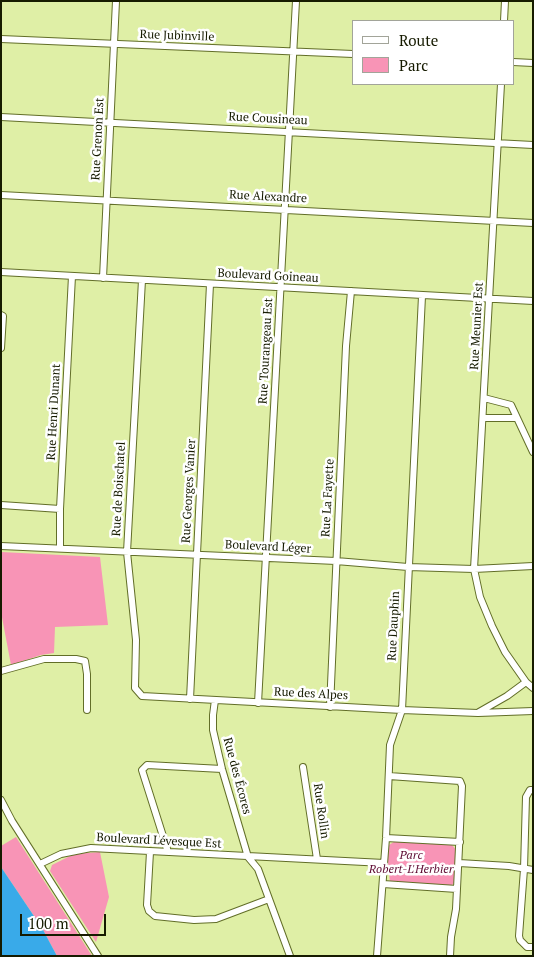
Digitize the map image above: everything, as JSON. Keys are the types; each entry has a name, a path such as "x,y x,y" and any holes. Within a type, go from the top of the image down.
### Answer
{"street":[{"name":"Rue Grenon Est","path":"103,278 116,1"},
{"name":"Rue Tourangeau Est","path":"258,703 296,1"},
{"path":"504,20 505,1"},
{"name":"Rue Jubinville","path":"1,40 352,54"},
{"path":"514,62 533,63"},
{"name":"Rue Meunier Est","path":"501,85 484,418 474,569 480,596 492,626 505,652 526,682 533,688"},
{"name":"Rue Cousineau","path":"1,117 533,145"},
{"name":"Rue Alexandre","path":"1,194 533,223"},
{"name":"Boulevard Goineau","path":"1,272 533,301"},
{"name":"Rue Henri Dunant","path":"60,548 60,509 72,276"},
{"name":"Rue de Boischatel","path":"142,280 127,552 136,640 135,688 142,696"},
{"name":"Rue Georges Vanier","path":"190,699 210,284"},
{"name":"Rue La Fayette","path":"330,707 346,346 351,292"},
{"name":"Rue Dauphin","path":"376,956 383,884 390,745 402,710 422,296"},
{"path":"1,315 3,316 1,348"},
{"path":"484,398 511,405 533,452"},
{"path":"484,418 516,418"},
{"path":"1,504 60,509"},
{"name":"Boulevard Léger","path":"1,546 336,561 408,567 474,569 533,566"},
{"path":"1,672 44,659 76,659 85,661 87,710"},
{"path":"478,713 526,682"},
{"name":"Rue des Alpes","path":"142,696 478,713 533,710"},
{"name":"Rue des Écores","path":"215,700 213,730 222,769 248,857"},
{"path":"168,852 142,770 147,765 222,769"},
{"name":"Rue Rollin","path":"304,767 317,859"},
{"path":"389,776 460,781 462,786 459,863 450,956"},
{"path":"533,790 530,790 526,797 524,869 519,936 520,940 528,947 533,947"},
{"path":"1,800 12,821 98,956"},
{"path":"526,811 533,804"},
{"path":"386,838 460,842"},
{"name":"Boulevard Lévesque Est","path":"40,864 71,850 91,848 384,863"},
{"path":"150,852 147,905 148,911 155,916 194,920 216,919 269,899"},
{"path":"248,857 258,869 290,956"},
{"path":"459,863 510,866 533,870"},
{"path":"383,884 457,889"}],"green space":[{"path":"1,552 100,557 108,625 55,627 54,653 41,655 11,665 1,612"},
{"path":"16,837 92,956 57,956 42,928 1,867 1,846"},
{"name":"Parc Robert-L'Herbier","path":"397,840 452,845 459,853 456,881 450,887 390,883 387,852 389,845"},
{"path":"100,852 109,897 96,942 50,871 52,865 74,854"}],"water":[{"path":"1,867 42,928 57,956 1,956"}]}
